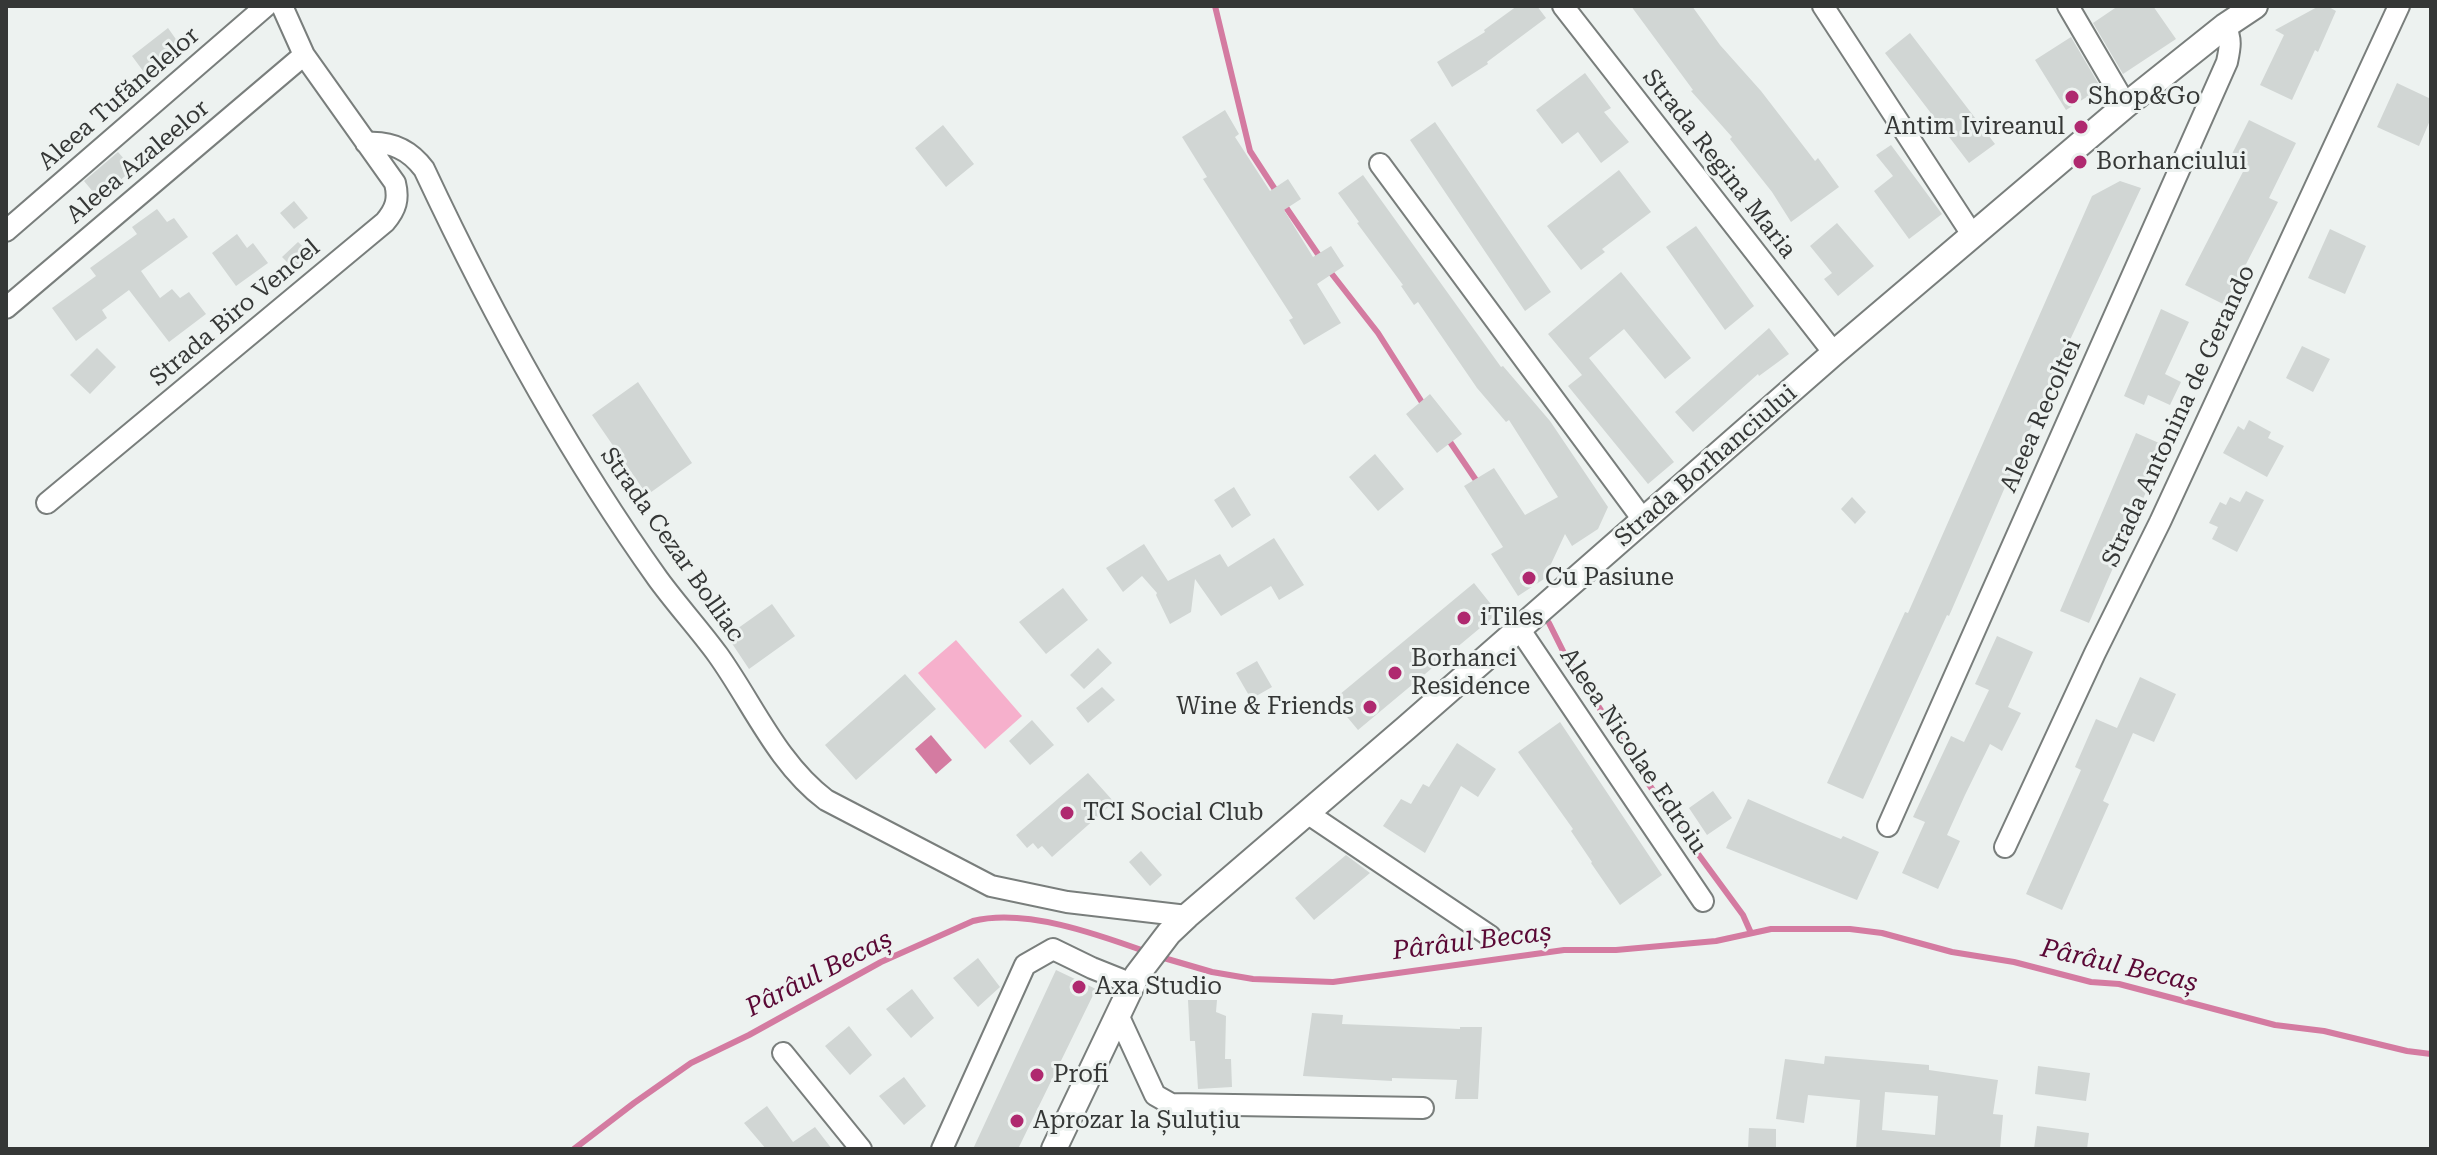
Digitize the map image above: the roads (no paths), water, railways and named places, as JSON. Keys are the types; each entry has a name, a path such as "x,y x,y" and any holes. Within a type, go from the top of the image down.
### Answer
{"main road":[{"name":"Strada Borhanciului","path":"1054,1149 1135,979 1169,933 1834,353 2126,105 2255,6"}],"street":[{"name":"Aleea Tufănelelor","path":"6,231 266,6"},
{"path":"282,6 304,55 366,143"},
{"name":"Strada Regina Maria","path":"1563,6 1834,353"},
{"path":"1823,6 1973,236"},
{"path":"2068,6 2126,105"},
{"name":"Strada Antonina de Gerando","path":"2005,847 2160,522 2399,6"},
{"name":"Aleea Recoltei","path":"1888,826 2227,62 2231,46 2225,26"},
{"name":"Aleea Azaleelor","path":"6,308 304,55"},
{"name":"Strada Biro Vencel","path":"47,503 385,222 394,211 397,192 385,167 366,143"},
{"name":"Strada Cezar Bolliac","path":"366,143 398,146 417,159 424,169 489,304 571,448 659,580 716,652 786,761 806,784 826,800 991,886 1067,902 1187,916"},
{"path":"1380,164 1644,521"},
{"name":"Aleea Nicolae Edroiu","path":"1520,630 1703,901"},
{"path":"1307,813 1490,936"},
{"path":"942,1149 1025,965 1053,949 1135,979"},
{"path":"1119,1017 1155,1095 1171,1104 1423,1108"},
{"path":"783,1053 861,1149"}],"waterway":[{"path":"1215,6 1250,151 1278,194"},
{"path":"1283,203 1322,260"},
{"path":"1328,269 1378,333 1425,407"},
{"path":"1448,439 1480,486"},
{"path":"1549,623 1565,655 1665,809 1743,915 1751,933"},
{"name":"Pârâul Becaș","path":"574,1149 691,1063 749,1035 881,962 973,921 993,918 1038,920 1084,931 1147,952"},
{"name":"Pârâul Becaș","path":"1157,956 1212,972 1253,979 1333,982 1564,950 1616,950 1716,941 1771,929 1850,929 1882,933 1952,952 2014,962 2091,982 2119,984 2275,1025 2324,1031 2431,1054"}],"place":[{"name":"Shop&Go","path":"2072,97"},
{"name":"Antim Ivireanul","path":"2081,127"},
{"name":"Borhanciului","path":"2080,162"},
{"name":"Cu Pasiune","path":"1529,578"},
{"name":"iTiles","path":"1464,618"},
{"name":"Borhanci Residence","path":"1395,673"},
{"name":"Wine & Friends","path":"1370,707"},
{"name":"TCI Social Club","path":"1067,813"},
{"name":"Axa Studio","path":"1079,987"},
{"name":"Profi","path":"1037,1075"},
{"name":"Aprozar la Șuluțiu","path":"1017,1121"}]}
